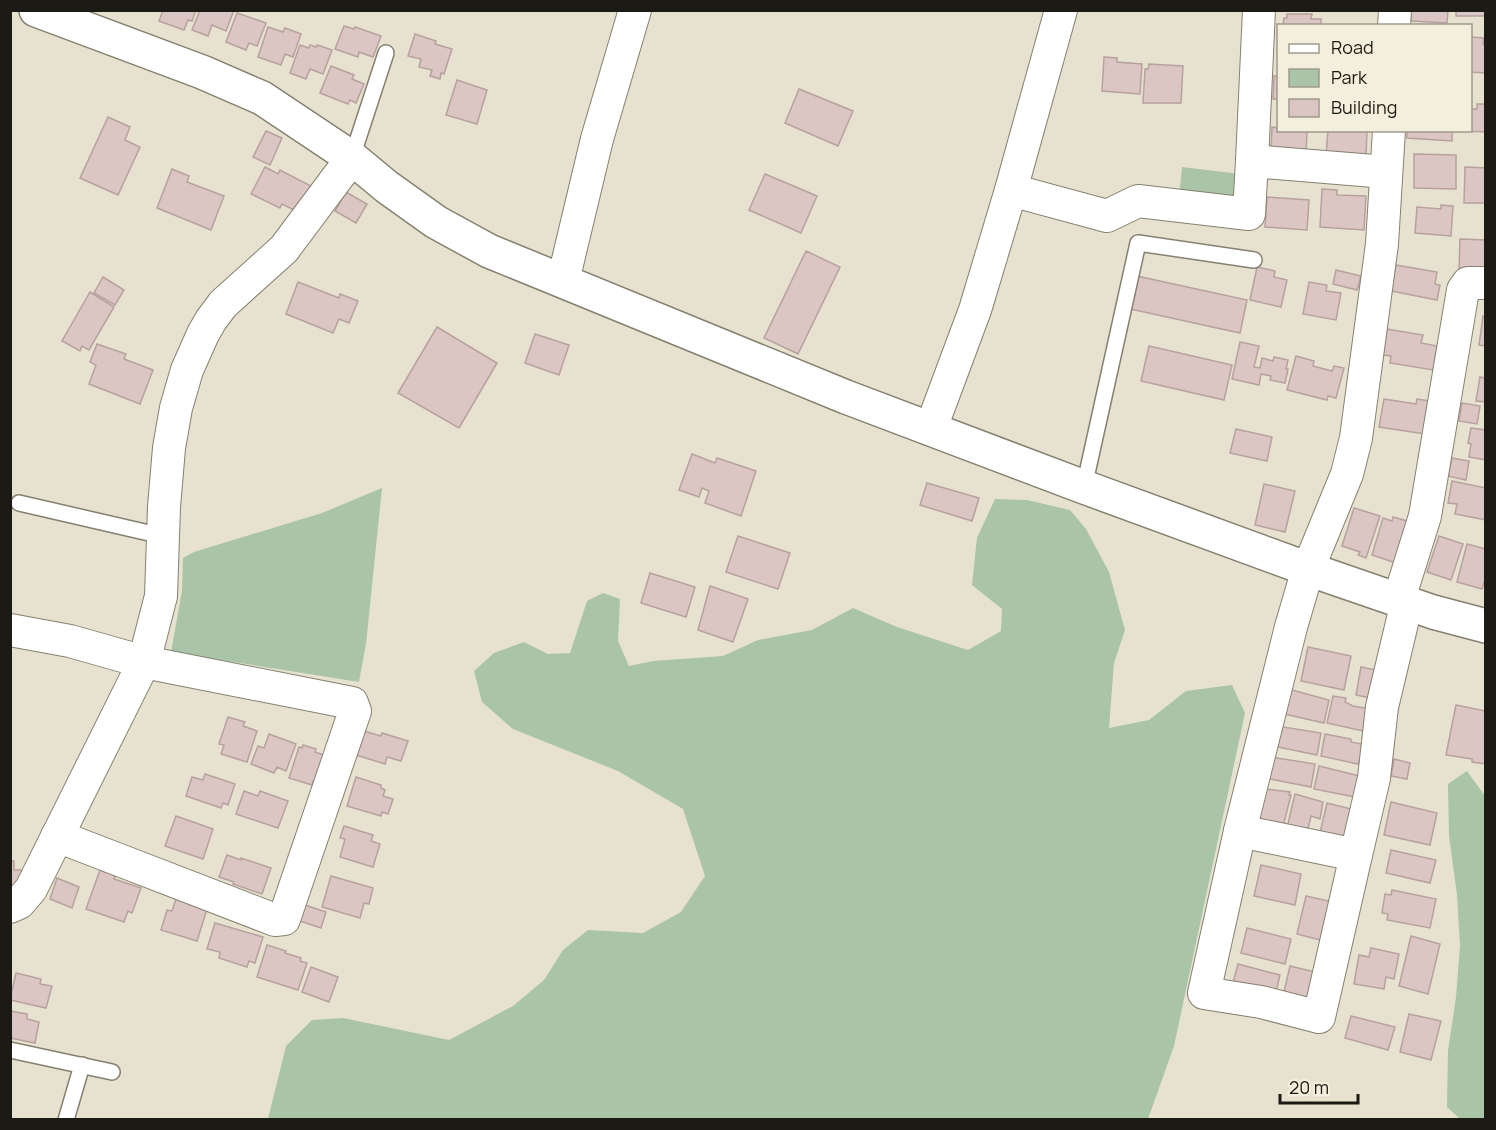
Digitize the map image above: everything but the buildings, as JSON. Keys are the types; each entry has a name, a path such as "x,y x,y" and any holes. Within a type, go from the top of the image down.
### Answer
{"street":[{"path":"36,10 202,72 262,98 350,156 387,187 436,222 489,251 846,397 1084,488 1308,569 1433,612 1485,626"},
{"path":"563,281 597,139 635,10"},
{"path":"931,428 975,310 1061,10"},
{"path":"1011,190 1107,216 1138,201 1249,214 1259,10"},
{"path":"1389,132 1382,244 1356,438 1347,474 1308,569 1291,627 1240,831 1204,993 1262,1002 1319,1017 1374,778 1382,707 1403,601 1425,516 1463,290 1468,283 1485,283"},
{"path":"10,907 19,903 31,889 144,662 161,596 162,536 169,448 176,408 187,370 203,334 223,304 284,249 350,156"},
{"path":"1252,161 1386,172"},
{"path":"10,630 70,641 144,662 352,703 355,711 284,919 275,920 57,836"},
{"path":"1240,831 1356,855"}],"lane":[{"path":"350,156 356,145 386,53"},
{"path":"1084,488 1138,243 1254,260"},
{"path":"19,503 162,536"},
{"path":"10,1050 112,1072"},
{"path":"66,1119 82,1065"}],"green space":[{"path":"1182,167 1240,174 1237,194 1224,202 1179,197"},
{"path":"382,488 366,644 359,682 171,652 182,591 183,558 194,552 322,513"},
{"path":"995,499 1027,500 1070,510 1086,529 1109,572 1125,630 1114,663 1109,728 1149,720 1186,691 1232,685 1245,713 1174,1046 1148,1119 268,1119 286,1046 312,1020 343,1018 449,1040 513,1006 544,980 563,950 588,930 643,933 681,912 705,876 683,809 618,771 513,729 482,702 474,671 494,653 524,642 548,654 570,653 587,601 603,593 620,599 618,641 629,666 653,661 723,656 758,640 812,630 853,608 897,627 968,650 1001,631 1002,609 972,585 977,538"},
{"path":"1467,771 1485,796 1485,1119 1460,1119 1447,1107 1448,1051 1456,997 1460,946 1457,895 1449,836 1448,784"}]}
